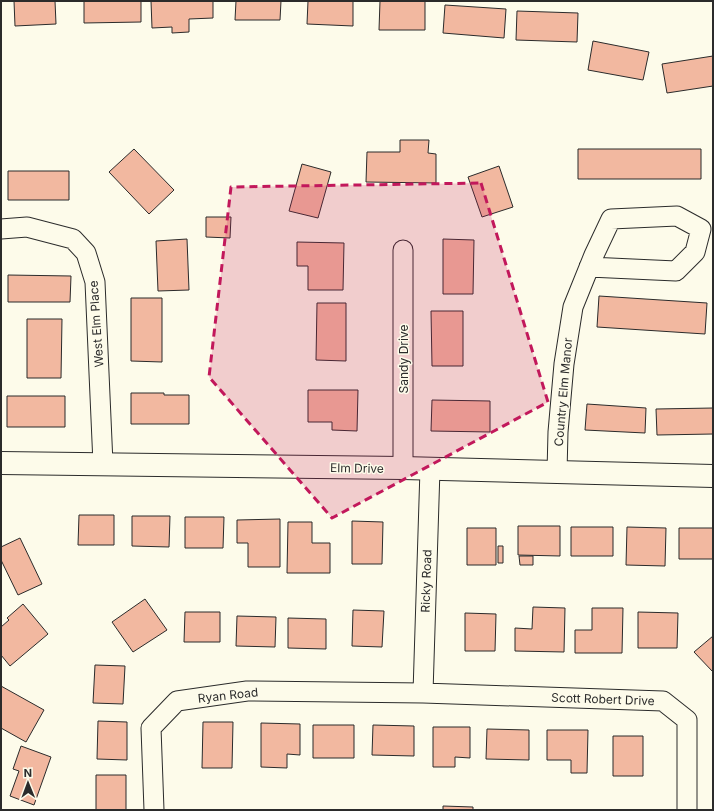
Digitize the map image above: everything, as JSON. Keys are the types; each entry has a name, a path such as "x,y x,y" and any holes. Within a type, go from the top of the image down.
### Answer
{"street":[{"name":"Country Elm Manor","path":"557,472 558,432 564,364 573,307 589,267 611,219 677,216 701,229 696,252 676,271 589,267"},
{"name":"West Elm Place","path":"1,229 27,227 73,239 86,253 95,282 103,464"},
{"name":"Sandy Drive","path":"403,250 404,468"},
{"name":"Elm Drive","path":"1,463 404,468 713,476"},
{"name":"Ricky Road","path":"423,693 430,469"},
{"name":"Ryan Road","path":"154,810 151,728 178,701 247,691 423,693"},
{"name":"Scott Robert Drive","path":"423,693 663,701 687,720 687,810"}],"highlighted area":[{"path":"481,183 548,402 332,518 209,377 231,187"}],"building":[{"path":"14,1 55,1 56,24 15,26"},
{"path":"84,1 141,1 141,22 84,23"},
{"path":"151,1 213,1 213,18 189,19 189,32 172,33 172,27 152,28"},
{"path":"236,1 281,1 280,20 235,20"},
{"path":"308,1 353,1 353,26 307,24"},
{"path":"380,1 425,1 425,30 379,30"},
{"path":"445,5 506,9 504,38 443,33"},
{"path":"517,11 578,13 577,42 516,40"},
{"path":"593,41 649,52 643,80 588,70"},
{"path":"713,56 713,86 667,93 662,64"},
{"path":"400,140 429,140 428,153 436,154 436,183 366,182 367,152 400,152"},
{"path":"134,149 174,190 149,214 109,172"},
{"path":"578,149 701,149 701,179 578,179"},
{"path":"302,164 331,172 318,218 289,211"},
{"path":"499,166 513,207 482,217 468,177"},
{"path":"8,171 69,171 69,200 8,200"},
{"path":"206,217 231,217 230,238 206,237"},
{"path":"187,239 189,290 158,291 156,241"},
{"path":"443,239 474,240 473,294 443,294"},
{"path":"297,242 344,243 343,290 308,290 308,266 297,266"},
{"path":"8,275 71,276 70,302 8,302"},
{"path":"599,296 707,303 705,334 597,327"},
{"path":"131,298 162,298 162,362 131,361"},
{"path":"317,303 346,303 346,361 316,360"},
{"path":"431,311 463,311 463,366 432,366"},
{"path":"27,319 62,319 61,378 27,378"},
{"path":"308,390 358,390 357,431 332,430 332,422 308,422"},
{"path":"131,393 189,395 189,424 131,424"},
{"path":"7,396 65,396 65,427 7,427"},
{"path":"432,400 490,401 490,432 431,431"},
{"path":"587,404 646,408 645,433 585,430"},
{"path":"713,408 713,434 657,435 656,409"},
{"path":"79,515 114,515 114,545 78,545"},
{"path":"132,516 170,516 169,547 132,546"},
{"path":"185,517 224,517 223,548 185,548"},
{"path":"280,519 280,567 248,567 248,543 237,543 237,520"},
{"path":"352,521 383,522 382,564 352,564"},
{"path":"288,522 312,522 312,543 330,543 330,573 287,573"},
{"path":"518,526 560,526 560,556 518,555"},
{"path":"571,527 613,527 613,556 571,556"},
{"path":"627,527 666,528 665,566 626,565"},
{"path":"467,528 496,528 496,565 467,565"},
{"path":"679,528 713,528 713,559 679,559"},
{"path":"20,538 42,584 18,595 1,560 1,547"},
{"path":"498,546 503,546 503,563 498,563"},
{"path":"519,556 533,556 533,565 520,565"},
{"path":"145,599 167,630 133,652 112,622"},
{"path":"23,604 48,634 10,666 1,655 1,627 9,620 7,618"},
{"path":"533,607 565,608 564,652 515,651 515,628 532,629"},
{"path":"592,608 623,608 622,653 575,653 575,630 592,630"},
{"path":"353,610 384,611 382,647 352,646"},
{"path":"185,612 220,612 220,642 184,642"},
{"path":"638,612 678,613 677,648 638,648"},
{"path":"465,613 496,614 495,651 465,651"},
{"path":"237,616 276,617 275,647 236,646"},
{"path":"288,618 326,619 326,649 288,648"},
{"path":"713,636 713,672 694,652"},
{"path":"95,665 125,666 123,704 93,703"},
{"path":"1,686 44,710 26,742 1,728"},
{"path":"98,721 127,722 127,760 97,759"},
{"path":"203,722 233,722 232,768 202,768"},
{"path":"261,723 300,724 300,755 287,754 287,768 261,767"},
{"path":"313,725 354,725 354,758 313,758"},
{"path":"373,725 414,726 414,756 372,755"},
{"path":"433,727 470,727 470,758 455,757 455,767 433,767"},
{"path":"487,729 529,730 529,760 486,759"},
{"path":"547,730 588,730 587,773 571,773 571,760 547,760"},
{"path":"613,736 643,736 643,776 613,776"},
{"path":"21,746 51,757 34,805 10,796 19,771 13,769"},
{"path":"96,775 126,775 126,810 96,810"},
{"path":"443,806 473,807 473,810 443,810"}]}
